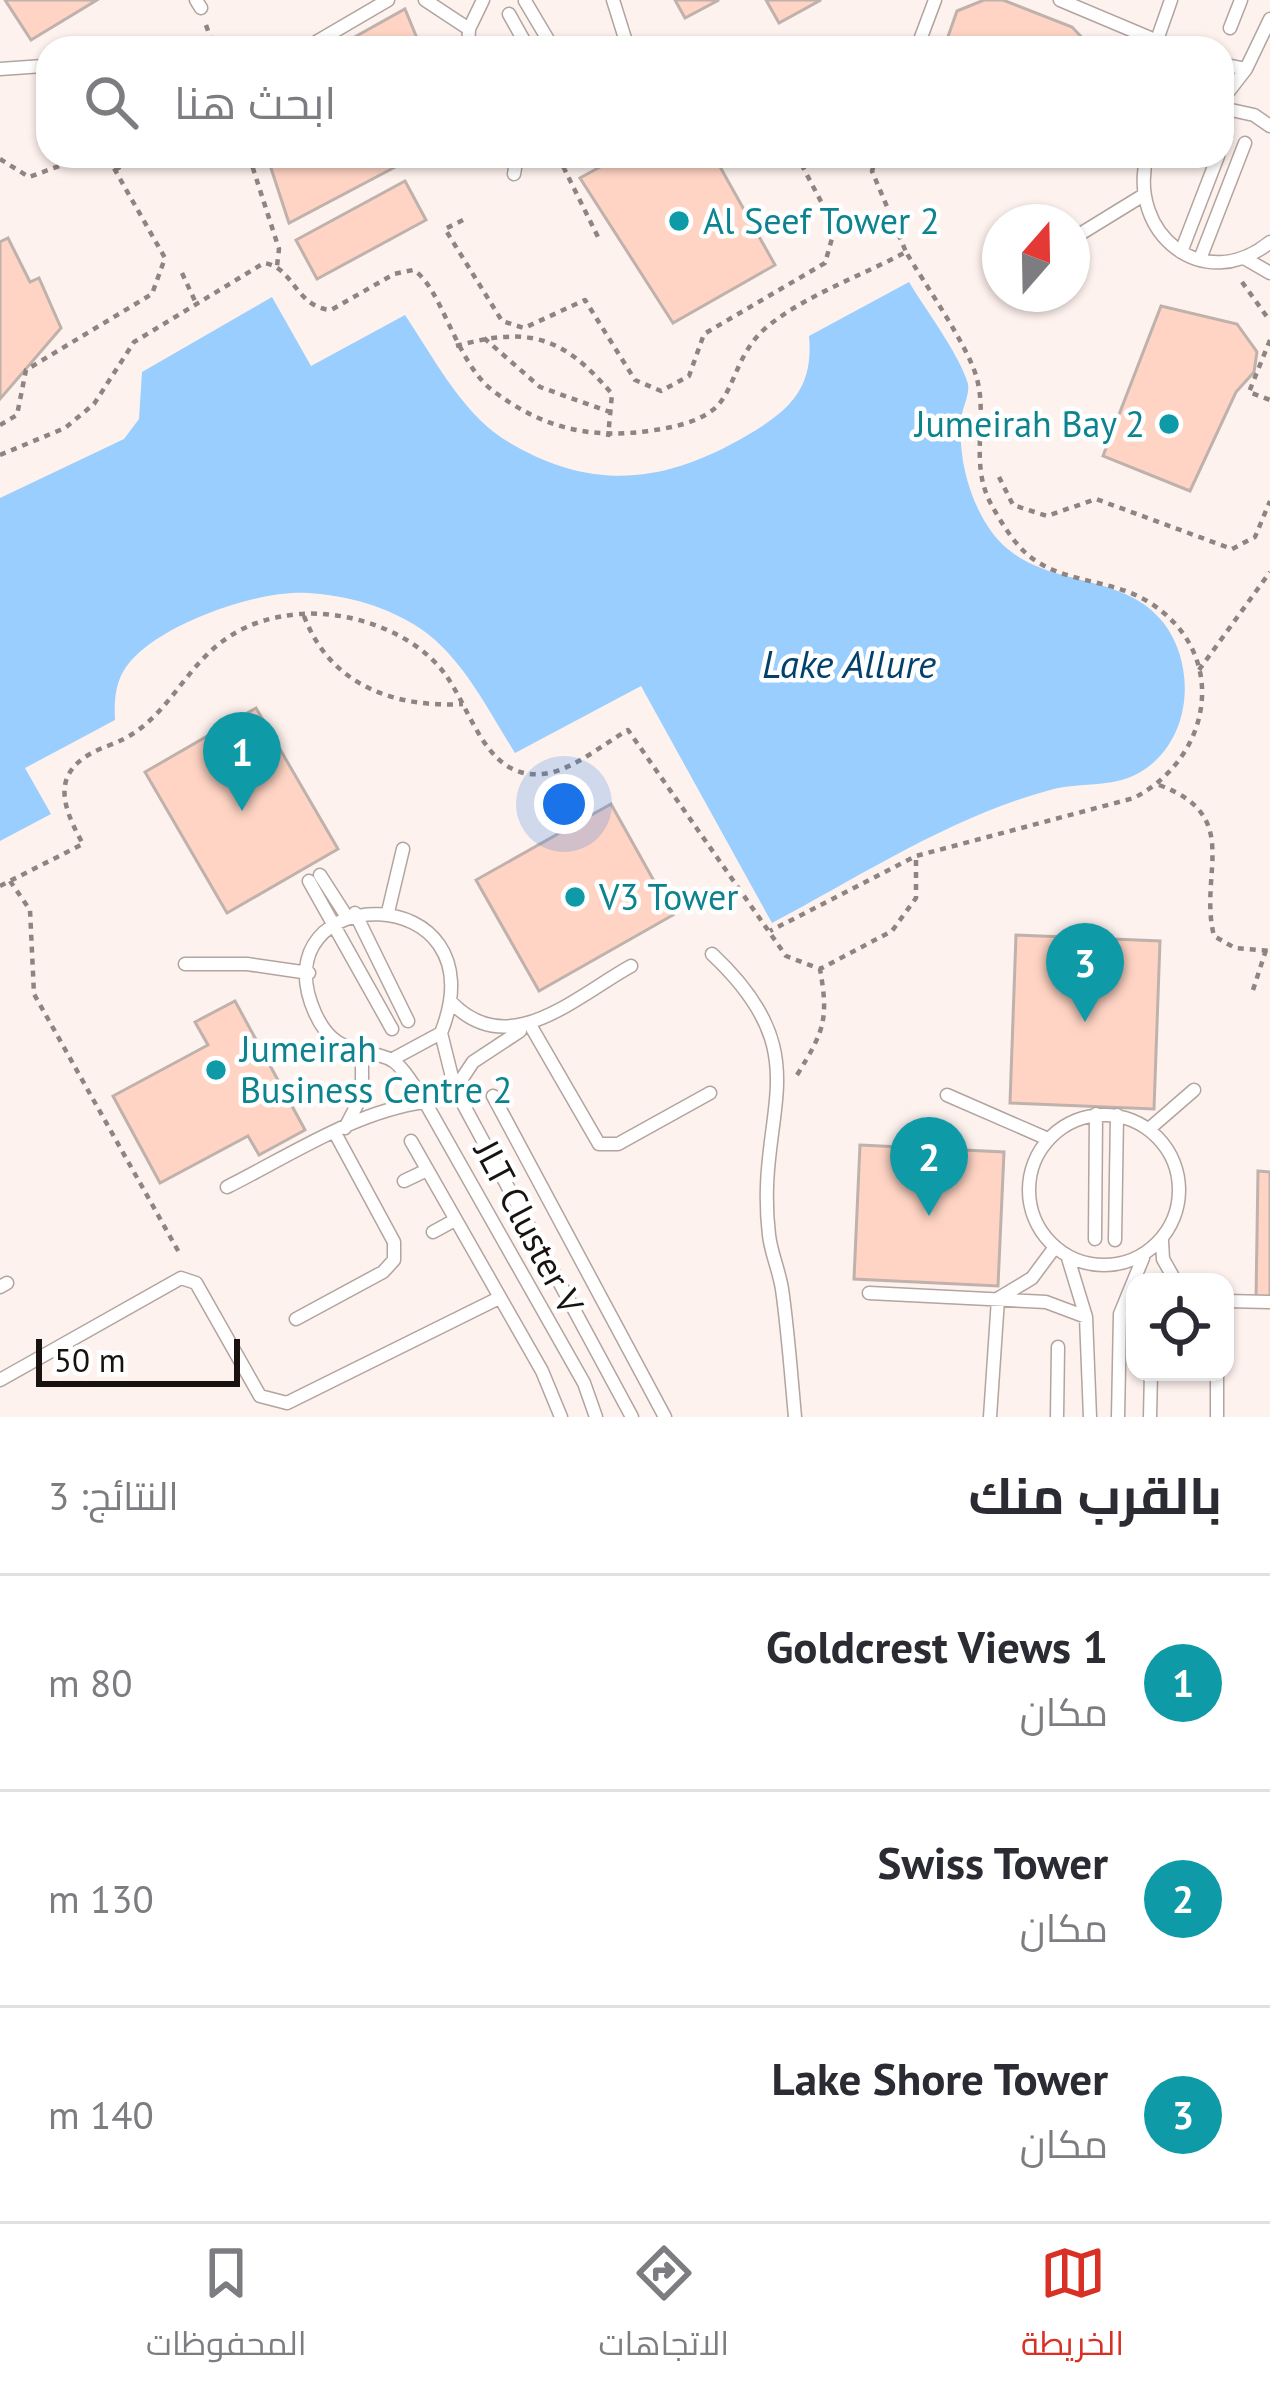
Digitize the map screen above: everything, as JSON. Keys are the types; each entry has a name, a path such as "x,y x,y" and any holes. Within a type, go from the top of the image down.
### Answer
{"lane":[{"path":"327,36 390,0"},
{"path":"425,0 469,29"},
{"path":"613,0 629,36"},
{"path":"922,36 935,0"},
{"path":"1060,0 1145,36"},
{"path":"1167,36 1171,0"},
{"path":"1230,28 1241,0"},
{"path":"469,36 481,1"},
{"path":"525,1 546,36"},
{"path":"508,14 520,36"},
{"path":"1234,86 1270,20"},
{"path":"0,69 36,66"},
{"path":"1234,66 1246,68"},
{"path":"1234,108 1270,127"},
{"path":"1200,260 1245,143"},
{"path":"514,174 515,168"},
{"path":"1146,168 1142,196 1155,229 1181,252 1200,260 1238,259 1270,273"},
{"path":"1181,252 1213,168"},
{"path":"1090,228 1142,196"},
{"path":"1238,259 1270,242"},
{"path":"388,912 403,849"},
{"path":"314,878 346,918 408,1021"},
{"path":"388,912 429,936 447,967 451,1002 441,1033 392,1060 362,1056 327,1032 309,994 314,954 346,918 388,912"},
{"path":"346,918 392,1029"},
{"path":"712,954 743,983 766,1018 779,1058 769,1235 781,1284 795,1417"},
{"path":"185,964 247,964 309,973"},
{"path":"455,1089 473,1062 529,1023 632,966"},
{"path":"451,1002 484,1028 512,1029 529,1023"},
{"path":"529,1023 598,1144 618,1144 710,1094"},
{"name":"JLT Cluster V","path":"441,1033 455,1089 632,1417"},
{"path":"340,1131 362,1095 362,1056"},
{"name":"JLT Cluster V","path":"392,1060 425,1102 584,1383 596,1417"},
{"path":"1149,1129 1194,1090"},
{"path":"947,1094 1048,1139"},
{"path":"493,1096 665,1417"},
{"path":"227,1187 340,1131 396,1107 425,1102"},
{"path":"1095,1239 1096,1114"},
{"path":"1118,1417 1120,1314 1143,1258 1162,1241 1172,1218 1175,1172 1167,1149 1149,1129 1117,1114 1096,1114 1048,1139 1033,1171 1031,1197 1037,1220 1055,1247 1068,1258 1105,1267 1143,1258"},
{"path":"1115,1240 1117,1114"},
{"path":"514,1138 530,1130"},
{"path":"296,1319 383,1272 394,1260 394,1242 340,1131"},
{"path":"411,1141 554,1392 561,1417"},
{"path":"404,1181 428,1170"},
{"path":"546,1198 562,1191"},
{"path":"433,1232 455,1220"},
{"path":"1162,1241 1163,1259 1171,1273"},
{"path":"998,1299 1032,1278 1055,1247"},
{"path":"1068,1258 1086,1317 1090,1417"},
{"path":"0,1380 182,1278 196,1283 260,1396 287,1403 499,1298"},
{"path":"869,1293 1046,1302 1086,1317"},
{"path":"991,1417 998,1299"},
{"path":"1234,1301 1270,1301"},
{"path":"1120,1314 1126,1312"},
{"path":"1058,1347 1058,1417"},
{"path":"1150,1417 1157,1398 1152,1381"},
{"path":"1217,1381 1217,1417"},
{"path":"1038,1389 1058,1390"}],"path":[{"path":"0,159 29,177 54,168"},
{"path":"0,425 17,415 26,370 152,294 165,258 115,170 118,168"},
{"path":"253,168 279,249 277,266 308,304 331,310 394,274 413,270 428,282 455,346 488,386 529,416 608,437 679,427 713,410 748,346 768,326 906,252"},
{"path":"564,168 599,239"},
{"path":"463,220 445,230 502,321 524,328 586,301 635,380 662,391 689,376 704,334 825,263 835,228 803,168"},
{"path":"770,931 916,856 1100,808 1159,785 1183,761 1196,738 1202,713 1199,670 1174,624 1152,604 1126,590 1060,574 1032,559 1009,534 980,470 977,379 906,252 873,168"},
{"path":"1238,259 1270,321"},
{"path":"0,455 65,428 94,404 134,342 254,266 277,266"},
{"path":"182,273 195,301"},
{"path":"455,346 499,334 543,338 583,360 612,394 608,437"},
{"path":"484,338 540,387 610,412"},
{"path":"1270,340 1249,392 1270,400"},
{"path":"999,477 1012,506 1047,516 1096,499 1232,549 1255,537 1270,501"},
{"path":"1199,670 1270,572"},
{"path":"302,614 315,646 366,688 394,700 463,704"},
{"path":"0,886 83,844 64,811 71,768 81,758 118,742 154,716 192,665 224,638 261,621 302,614 381,626 415,645 443,671 496,759 533,775 554,772 628,730 786,956 820,969 874,942 906,916 916,898 916,856"},
{"path":"1159,785 1192,802 1207,821 1214,841 1214,936 1234,948 1268,951 1253,991"},
{"path":"10,881 30,910 34,994 196,1283"},
{"path":"779,1102 821,1035 827,1011 820,969"}],"water":[{"name":"Lake Allure","path":"909,282 968,384 961,419 963,463 971,492 991,531 1030,563 1124,593 1145,605 1173,638 1184,675 1182,714 1166,749 1141,772 1116,781 1050,790 978,815 772,923 641,686 515,753 462,670 421,629 352,599 287,593 210,613 140,652 120,679 115,720 25,768 51,814 0,841 0,498 124,439 139,419 142,372 272,297 311,366 405,315 460,398 502,438 565,467 625,476 685,465 775,417 803,384 809,336"}],"building":[{"path":"5,0 97,0 36,36 31,40"},
{"path":"675,0 719,0 685,18"},
{"path":"766,0 821,0 779,23"},
{"path":"984,0 1003,0 1072,27 1081,36 948,36 957,11"},
{"path":"405,9 416,36 357,36"},
{"path":"271,168 393,168 289,223"},
{"name":"Al Seef Tower 2","path":"598,168 721,168 775,265 673,323 580,178"},
{"path":"405,181 426,220 317,279 296,240"},
{"path":"8,238 30,282 39,278 61,328 0,399 0,242"},
{"name":"Jumeirah Bay 2","path":"1161,306 1237,324 1257,352 1254,372 1236,392 1190,491 1103,456"},
{"path":"256,708 338,849 227,913 145,772"},
{"name":"V3 Tower","path":"611,804 673,915 539,991 476,880"},
{"path":"1016,935 1160,941 1154,1109 1010,1103"},
{"name":"Jumeirah Business Centre 2","path":"235,1001 305,1130 259,1155 248,1136 160,1183 113,1096 208,1045 195,1022"},
{"path":"860,1145 1004,1152 998,1286 854,1279"},
{"path":"1258,1171 1270,1172 1270,1299 1256,1299"}],"place":[{"name":"Al Seef Tower 2","path":"679,221"},
{"name":"Jumeirah Bay 2","path":"1169,424"},
{"name":"Goldcrest Views 1","path":"242,811"},
{"name":"V3 Tower","path":"575,897"},
{"name":"Lake Shore Tower","path":"1085,1022"},
{"name":"Jumeirah Business Centre 2","path":"216,1070"},
{"name":"Swiss Tower","path":"929,1216"}]}
